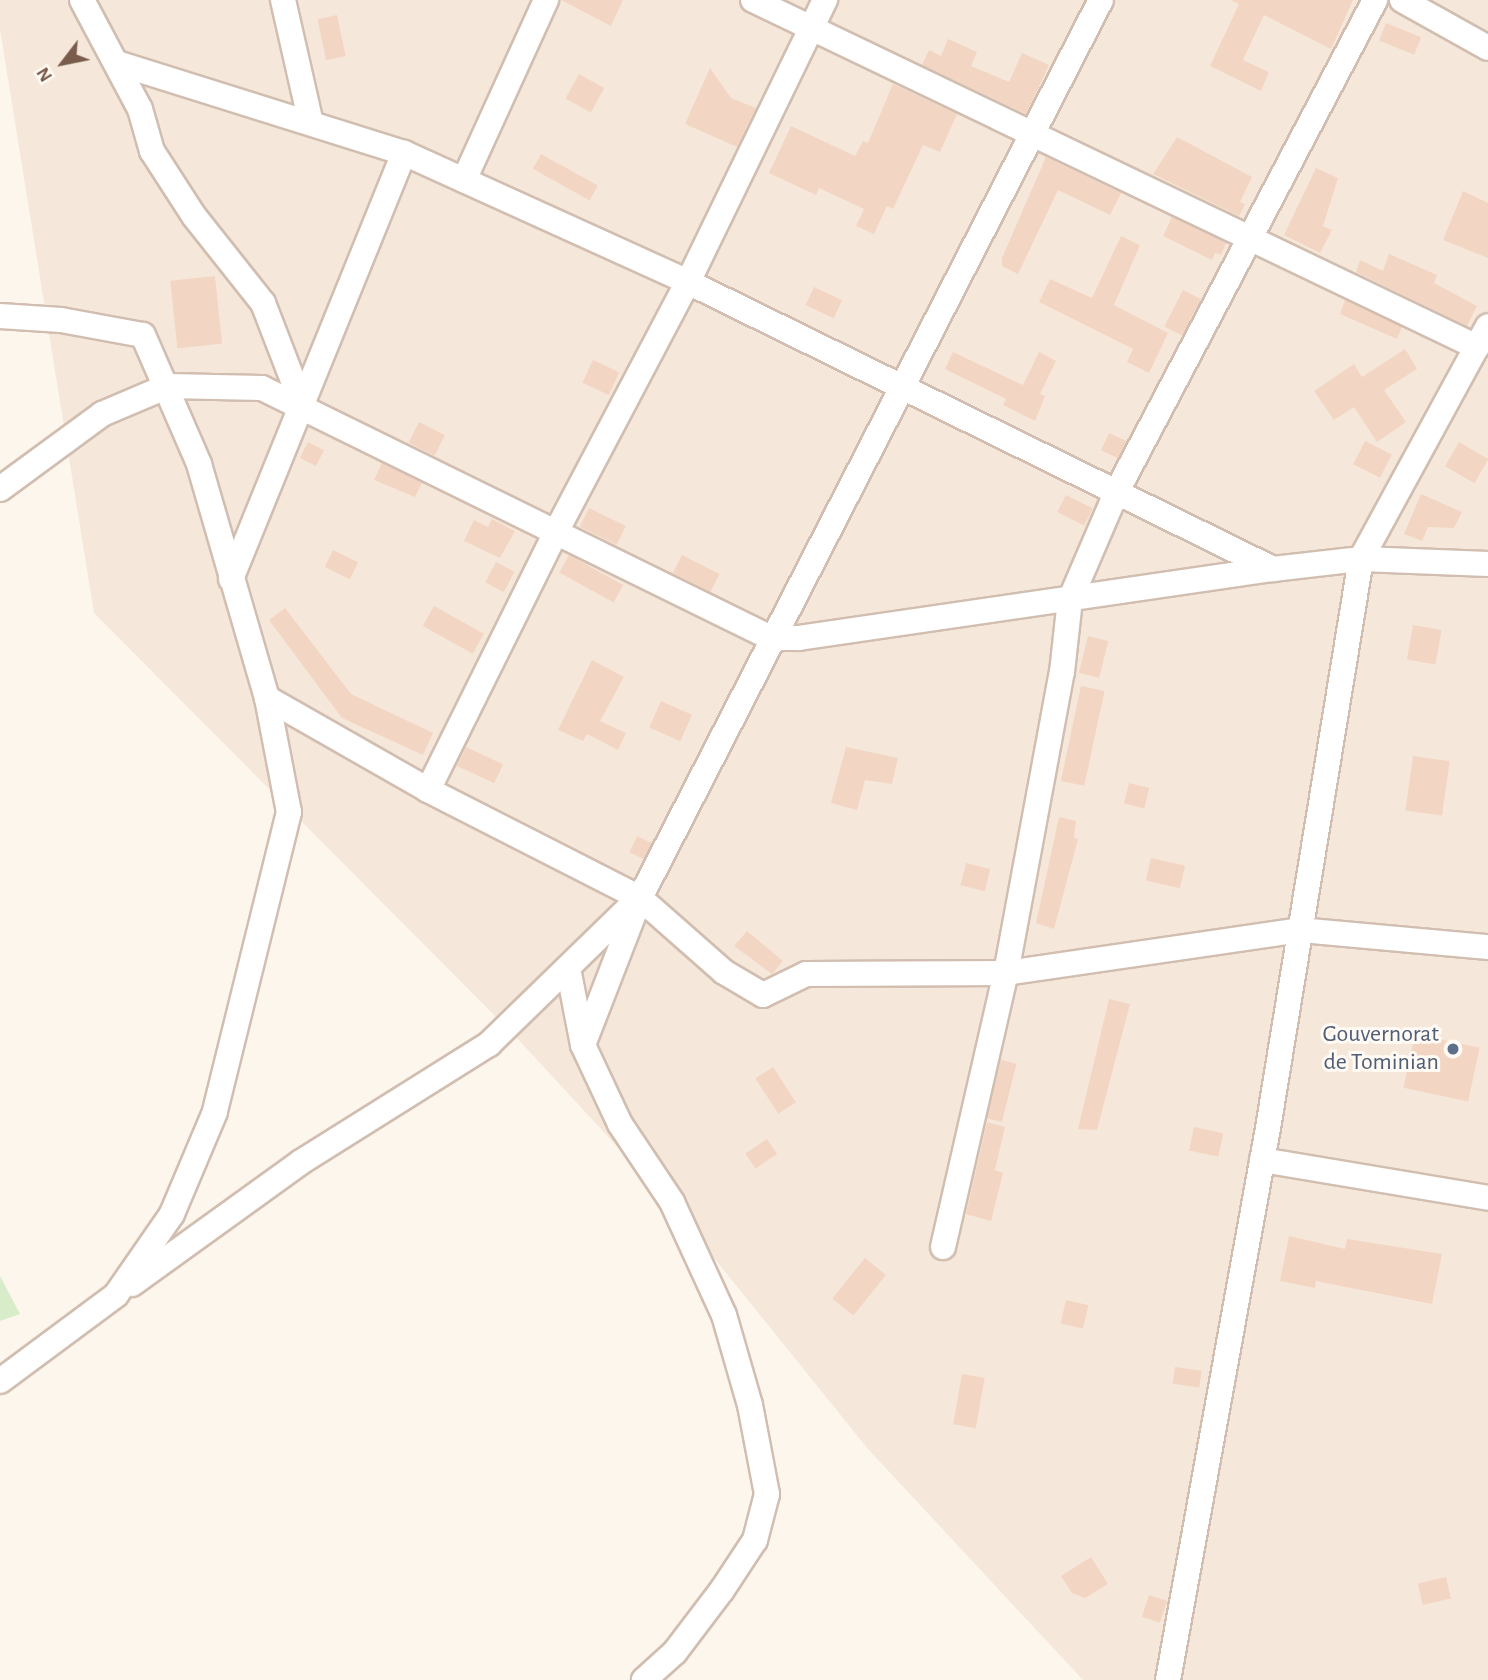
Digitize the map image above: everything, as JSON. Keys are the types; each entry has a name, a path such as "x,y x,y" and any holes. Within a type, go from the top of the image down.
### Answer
{"street":[{"path":"82,0 140,109 152,151 194,216 263,303 302,404"},
{"path":"283,0 311,123"},
{"path":"464,180 546,0"},
{"path":"753,0 1249,240 1482,337 1362,559 1262,1160 1167,1680"},
{"path":"428,790 557,530 688,282 825,0"},
{"path":"583,1045 639,898 900,385 1101,0"},
{"path":"943,1247 1006,973 1062,671 1070,600 1116,493 1375,0"},
{"path":"1402,0 1488,48"},
{"path":"117,63 404,153 688,282 1273,569"},
{"path":"231,579 404,153"},
{"path":"0,316 61,320 143,335 168,386 199,464 267,698 289,812 215,1112 172,1214 116,1295"},
{"path":"0,489 102,415 168,386 262,388 302,404 771,638 799,638 1273,569 1362,559 1488,564"},
{"path":"267,698 428,790 639,898 724,972 763,996 806,974 1006,973 1300,930 1488,947"},
{"path":"0,1381 301,1163 489,1044 639,898"},
{"path":"568,968 583,1045 620,1124 672,1202 724,1315 750,1405 767,1494 755,1540 722,1590 676,1652 644,1680"},
{"path":"1262,1160 1488,1198"}],"shaded area":[{"path":"0,0 1488,0 1488,1680 1083,1680 868,1449 672,1206 516,1037 94,613 0,29"}],"green space":[{"path":"0,1276 20,1314 0,1321"}],"building":[{"path":"561,0 623,0 611,26"},
{"path":"1230,0 1353,0 1331,49 1264,15 1243,60 1269,72 1261,91 1210,66 1239,4"},
{"path":"337,15 346,56 326,60 317,19"},
{"path":"1386,23 1421,37 1414,55 1379,41"},
{"path":"948,39 977,52 971,66 1009,82 1022,53 1049,65 1026,114 922,65 929,50 941,56"},
{"path":"710,68 731,98 756,108 737,147 685,124"},
{"path":"579,74 604,88 591,113 565,98"},
{"path":"893,84 957,114 940,152 923,145 893,209 887,206 874,234 856,226 864,209 819,188 816,195 769,173 791,126 855,156 863,141 868,143"},
{"path":"1177,137 1252,177 1240,202 1245,204 1239,216 1153,174"},
{"path":"541,154 598,186 590,200 533,169"},
{"path":"1046,157 1121,193 1110,215 1058,190 1018,274 1002,266 1002,258"},
{"path":"1316,168 1338,178 1323,226 1332,230 1320,253 1284,235"},
{"path":"1463,191 1488,203 1488,258 1443,240"},
{"path":"1172,217 1226,243 1221,255 1215,253 1212,260 1163,236"},
{"path":"1121,236 1140,245 1114,305 1168,333 1149,373 1127,362 1133,349 1039,302 1050,279 1092,298"},
{"path":"1389,254 1437,275 1434,283 1477,306 1467,326 1356,272 1360,260 1383,271"},
{"path":"215,276 222,344 177,348 170,281"},
{"path":"814,287 842,300 834,318 806,305"},
{"path":"1183,290 1201,299 1182,336 1164,327"},
{"path":"1345,300 1402,327 1397,339 1340,314"},
{"path":"1405,349 1417,369 1384,390 1406,422 1377,442 1354,407 1334,420 1314,391 1354,364 1362,377"},
{"path":"953,352 1023,385 1039,352 1056,361 1040,394 1045,396 1035,421 1003,405 1006,399 945,369"},
{"path":"593,360 619,372 609,395 582,383"},
{"path":"419,422 445,435 434,456 409,442"},
{"path":"1109,433 1126,441 1118,458 1101,450"},
{"path":"1365,441 1392,455 1380,478 1353,464"},
{"path":"308,442 324,450 316,466 300,458"},
{"path":"1459,442 1488,459 1474,483 1445,466"},
{"path":"382,463 422,483 415,497 374,480"},
{"path":"1421,494 1462,512 1454,528 1428,527 1422,541 1404,534"},
{"path":"1066,495 1093,509 1084,526 1057,512"},
{"path":"589,508 626,526 617,545 580,527"},
{"path":"492,519 515,531 500,558 464,541 474,520 488,527"},
{"path":"333,550 358,562 350,579 325,567"},
{"path":"569,555 623,585 614,603 559,572"},
{"path":"682,555 719,574 710,592 673,573"},
{"path":"496,562 515,572 504,592 485,582"},
{"path":"434,606 484,634 473,654 423,626"},
{"path":"285,608 351,694 433,733 423,755 342,718 269,620"},
{"path":"1413,625 1442,630 1435,665 1407,659"},
{"path":"1088,636 1108,641 1099,678 1079,673"},
{"path":"592,660 624,677 600,721 626,733 618,750 587,734 583,741 558,730"},
{"path":"1081,686 1104,691 1084,786 1061,781"},
{"path":"661,701 692,715 680,741 649,727"},
{"path":"466,747 503,764 494,783 457,766"},
{"path":"846,747 898,758 892,784 865,780 857,810 831,803"},
{"path":"1413,756 1450,761 1442,816 1405,810"},
{"path":"1129,783 1149,788 1144,808 1124,803"},
{"path":"1059,817 1076,821 1074,838 1078,839 1054,929 1036,923"},
{"path":"637,836 652,843 645,859 629,852"},
{"path":"1151,858 1185,866 1180,888 1146,880"},
{"path":"966,863 990,869 985,891 960,885"},
{"path":"747,931 783,961 772,974 734,946"},
{"path":"1109,999 1130,1004 1097,1130 1078,1129"},
{"path":"1415,1034 1480,1048 1468,1102 1404,1088"},
{"path":"1001,1060 1017,1064 1002,1122 986,1118"},
{"path":"773,1067 796,1102 778,1114 755,1078"},
{"path":"987,1122 1005,1127 995,1170 1003,1173 991,1221 966,1214"},
{"path":"1194,1127 1223,1133 1218,1157 1189,1150"},
{"path":"767,1139 777,1154 756,1168 745,1154"},
{"path":"1289,1236 1345,1249 1347,1239 1442,1254 1432,1304 1316,1281 1315,1288 1280,1281"},
{"path":"865,1258 886,1275 853,1315 832,1298"},
{"path":"1066,1300 1088,1305 1083,1329 1061,1323"},
{"path":"1175,1367 1202,1371 1199,1388 1173,1384"},
{"path":"962,1374 985,1378 976,1428 953,1424"},
{"path":"1091,1557 1108,1584 1085,1598 1072,1593 1061,1576"},
{"path":"1446,1577 1451,1598 1423,1605 1418,1584"},
{"path":"1149,1595 1167,1601 1160,1623 1142,1617"}],"place":[{"name":"Gouvernorat de Tominian","path":"1453,1049"}]}
